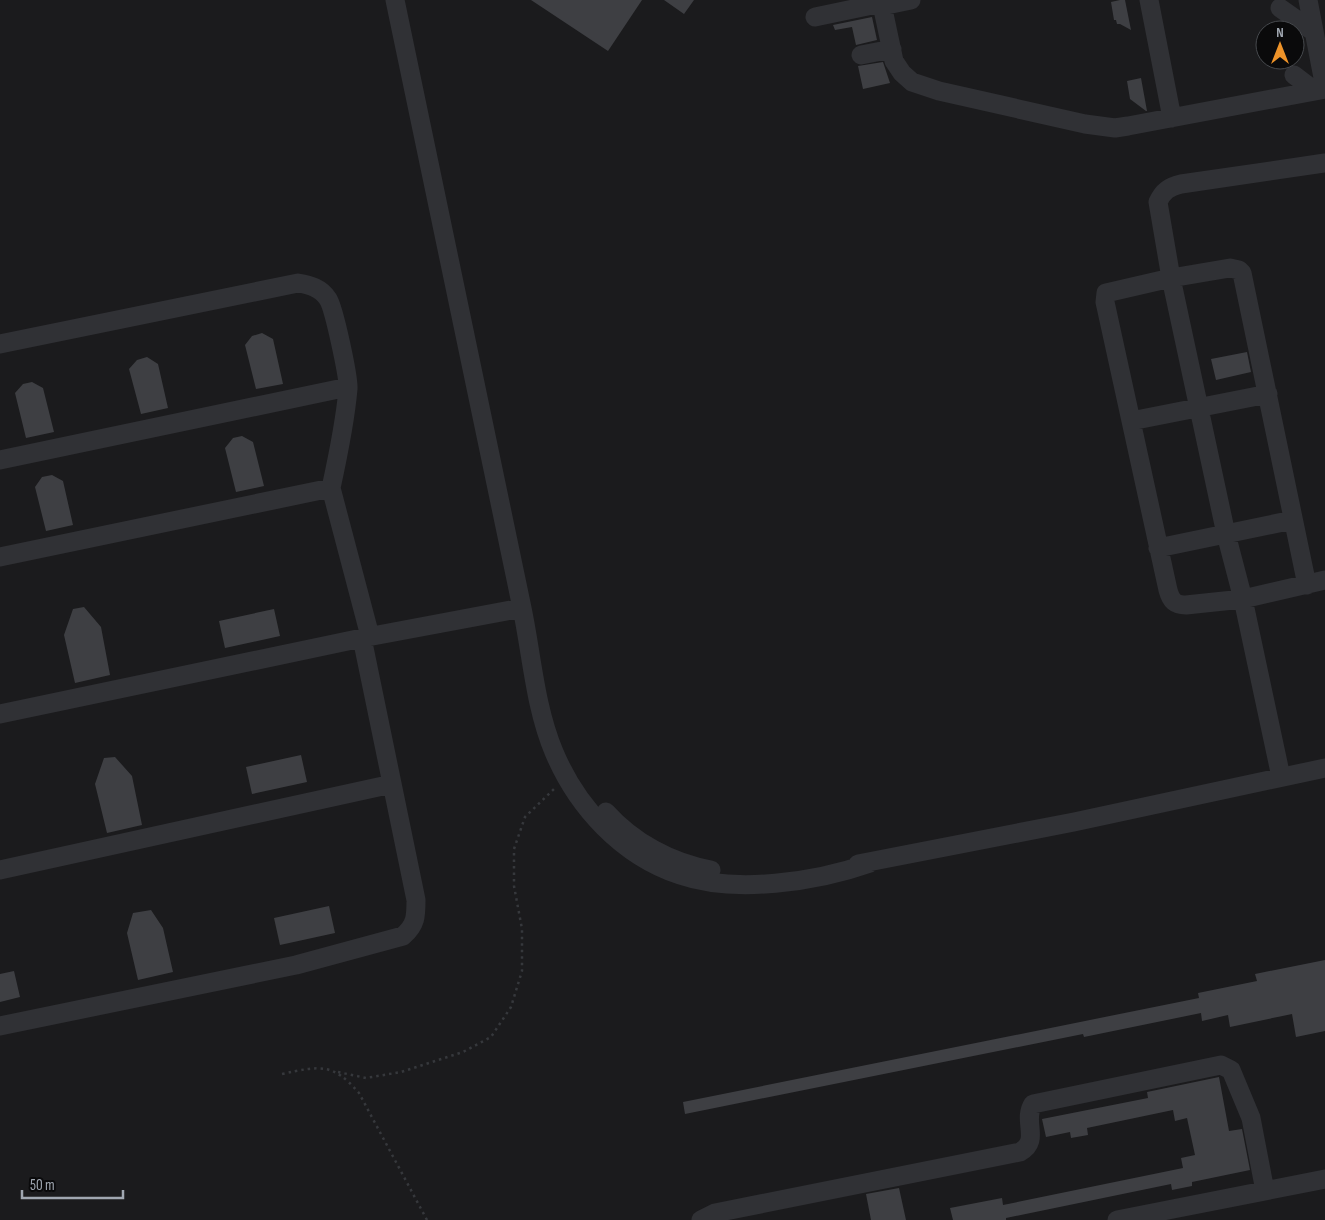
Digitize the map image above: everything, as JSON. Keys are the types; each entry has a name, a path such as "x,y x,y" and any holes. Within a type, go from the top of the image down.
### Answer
{"street":[{"path":"394,0 532,654 536,687 546,726 553,751 566,778 592,814 617,841 650,861 679,875 716,882 766,883 828,875 870,863 1074,822 1325,768"},
{"path":"815,17 882,3 911,0"},
{"path":"1149,0 1172,118"},
{"path":"1308,0 1317,24 1322,89"},
{"path":"882,3 894,61 902,73 912,82 939,90 1102,127 1128,126 1322,89"},
{"path":"1280,8 1317,24"},
{"path":"861,55 892,49"},
{"path":"1294,75 1322,89"},
{"path":"1281,777 1171,278 1158,202 1162,193 1171,187 1181,184 1325,163"},
{"path":"1307,585 1243,276 1239,270 1230,268 1110,291 1104,297 1170,597 1178,605 1243,599 1307,585 1325,580"},
{"path":"0,344 298,283 310,285 328,298 334,313 348,387 340,448 330,488 366,637 392,784 416,900 414,924 403,936 296,965 0,1026"},
{"path":"0,460 348,387"},
{"path":"1131,422 1268,394"},
{"path":"0,557 330,488"},
{"path":"1158,548 1293,520"},
{"path":"0,714 366,637 522,608"},
{"path":"532,654 570,760 584,784 594,800 619,825 648,846 679,861 717,871 776,870 870,863"},
{"path":"0,870 392,784"},
{"path":"701,1220 715,1213 1020,1152 1027,1149 1032,1139 1028,1117 1033,1104 1221,1065 1231,1070 1251,1118 1265,1191"},
{"path":"1117,1220 1325,1180"}],"path":[{"path":"282,1074 314,1069 366,1078 401,1072 463,1052 491,1037 511,1007 522,971 522,929 514,886 514,849 525,817 566,778"},
{"path":"338,1072 359,1093 427,1220"}],"shaded area":[{"path":"0,0 1325,0 1325,1220 0,1220"}],"building":[{"path":"531,0 642,0 608,51"},
{"path":"664,0 694,0 684,14"},
{"path":"1125,0 1131,30 1117,24 1116,20 1114,20 1111,2"},
{"path":"872,17 877,40 856,45 852,27 835,30 833,25"},
{"path":"883,62 890,83 863,89 858,66"},
{"path":"1141,78 1147,111 1130,99 1127,81"},
{"path":"262,333 273,339 283,384 256,389 245,345 252,336"},
{"path":"1247,352 1251,372 1216,380 1211,359"},
{"path":"147,357 158,364 168,408 141,414 129,369 137,360"},
{"path":"32,382 43,388 54,432 26,438 15,393 23,384"},
{"path":"242,436 253,442 264,486 236,492 225,448 233,438"},
{"path":"52,475 63,481 73,525 46,531 35,487 42,477"},
{"path":"84,607 101,627 110,675 75,683 64,635 73,609"},
{"path":"274,609 280,636 225,648 219,621"},
{"path":"301,755 307,782 252,794 246,767"},
{"path":"115,757 132,776 142,825 107,833 95,784 104,758"},
{"path":"329,906 335,933 280,945 274,918"},
{"path":"151,910 163,928 173,972 138,980 127,933 133,913"},
{"path":"1325,960 1325,1031 1296,1037 1292,1014 1230,1027 1228,1015 1202,1021 1201,1013 1084,1037 1083,1034 685,1114 683,1102 1199,998 1198,993 1257,981 1255,974"},
{"path":"14,971 20,997 0,1002 0,974"},
{"path":"1219,1077 1229,1131 1242,1129 1250,1170 1192,1182 1192,1186 1172,1190 1171,1184 1006,1218 1006,1220 953,1220 950,1208 1002,1198 1003,1205 1183,1168 1181,1158 1195,1155 1187,1118 1175,1121 1173,1110 1087,1128 1088,1135 1071,1138 1070,1132 1046,1137 1042,1119 1148,1098 1147,1092"},
{"path":"899,1188 906,1220 871,1220 866,1194"}]}
